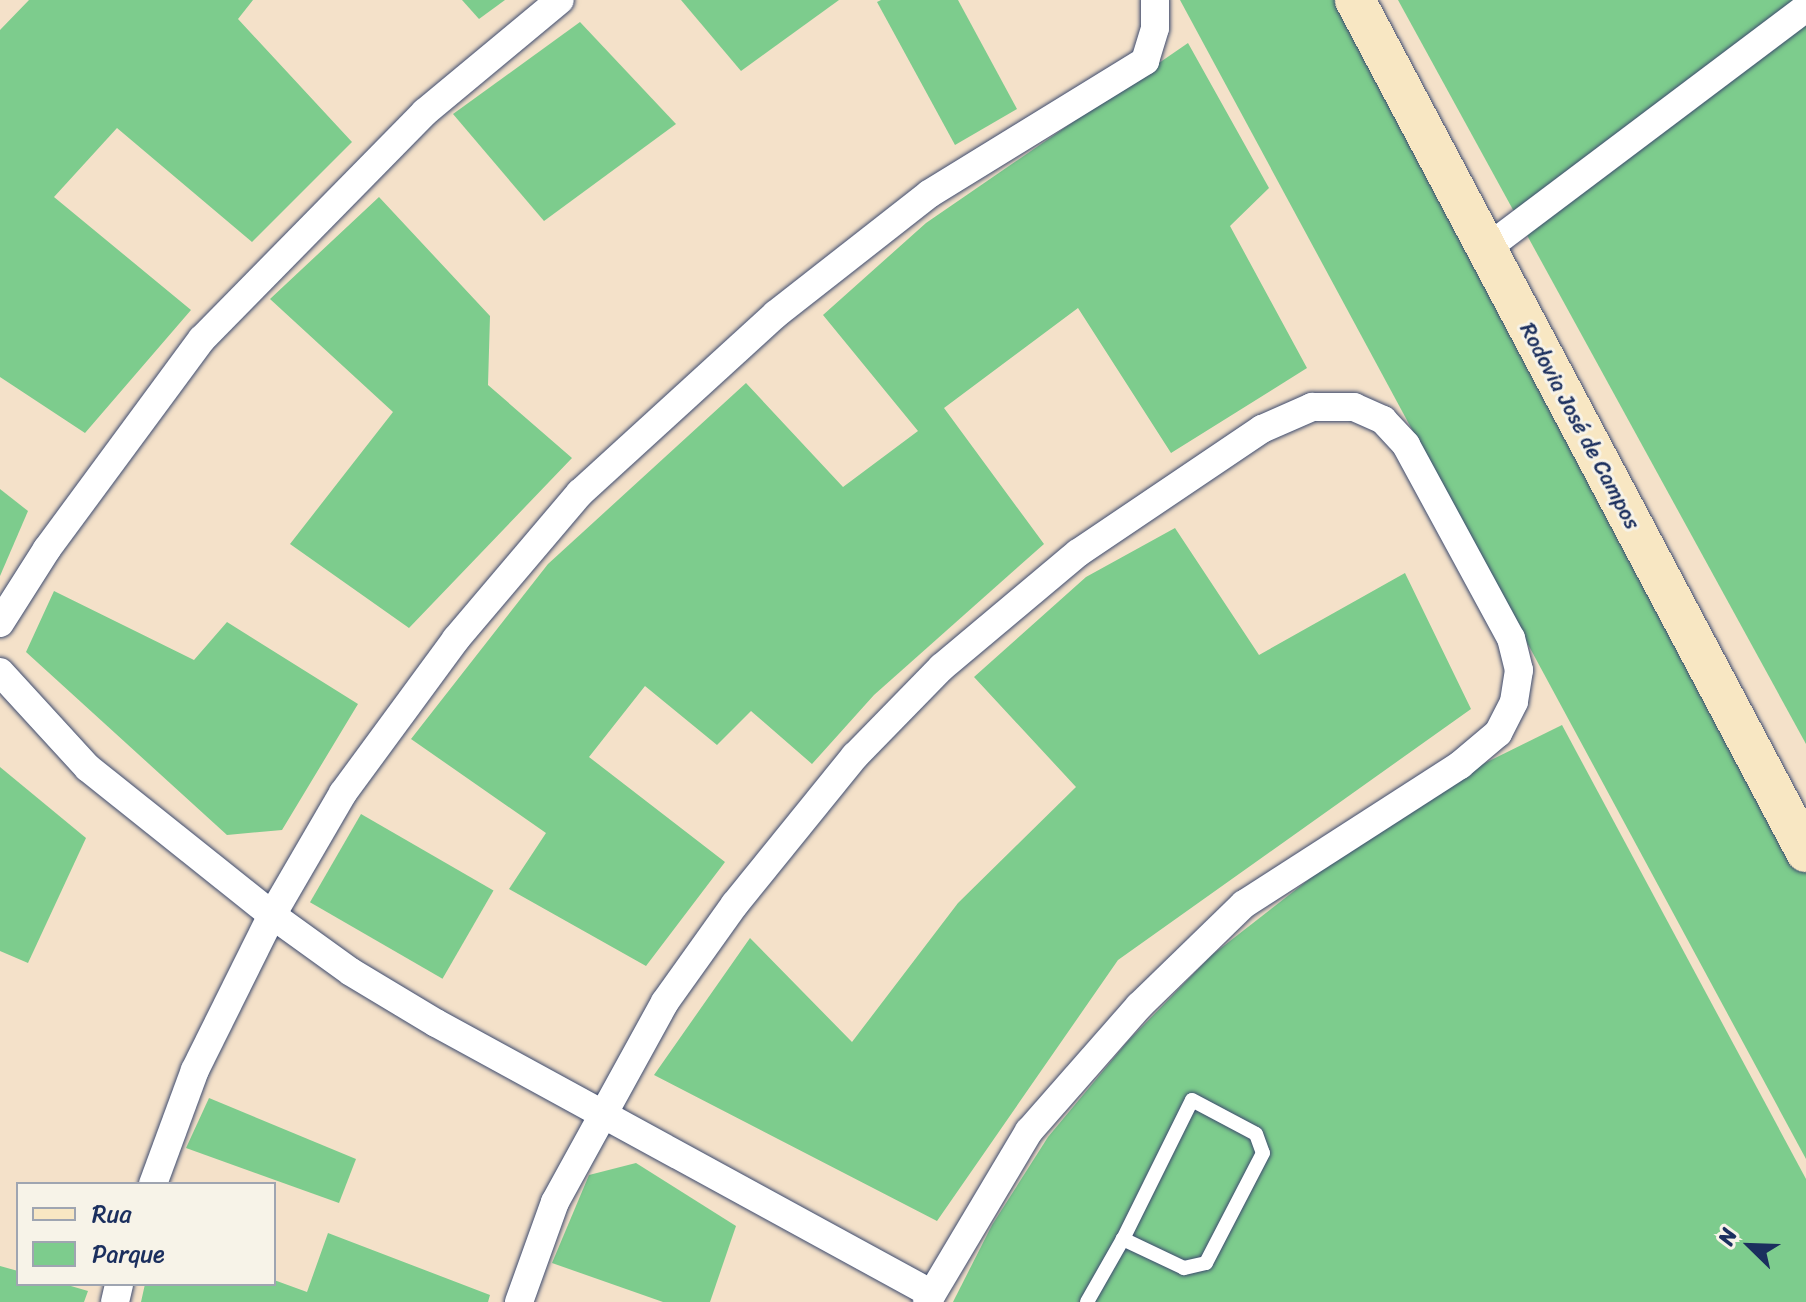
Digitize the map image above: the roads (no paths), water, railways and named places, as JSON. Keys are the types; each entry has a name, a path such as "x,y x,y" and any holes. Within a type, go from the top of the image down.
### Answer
{"main road":[{"name":"Rodovia José de Campos","path":"1355,0 1806,852"}],"street":[{"path":"0,623 47,549 202,339 425,112 560,0"},
{"path":"154,1182 195,1070 272,915 343,793 456,639 580,493 776,314 929,194 1145,61 1155,28 1155,0"},
{"path":"1486,249 1806,8"},
{"path":"0,672 88,768 272,915 351,972 436,1023 602,1113 933,1299 1029,1131 1139,1006 1244,904 1460,765 1498,733 1514,702 1519,670 1511,638 1406,445 1383,420 1354,407 1312,407 1262,429 1078,553 942,667 855,756 735,904 665,1002 602,1113 555,1202 519,1302"}],"lane":[{"path":"1087,1302 1123,1239 1192,1100 1256,1134 1263,1153 1206,1263 1184,1268 1123,1239"}]}
